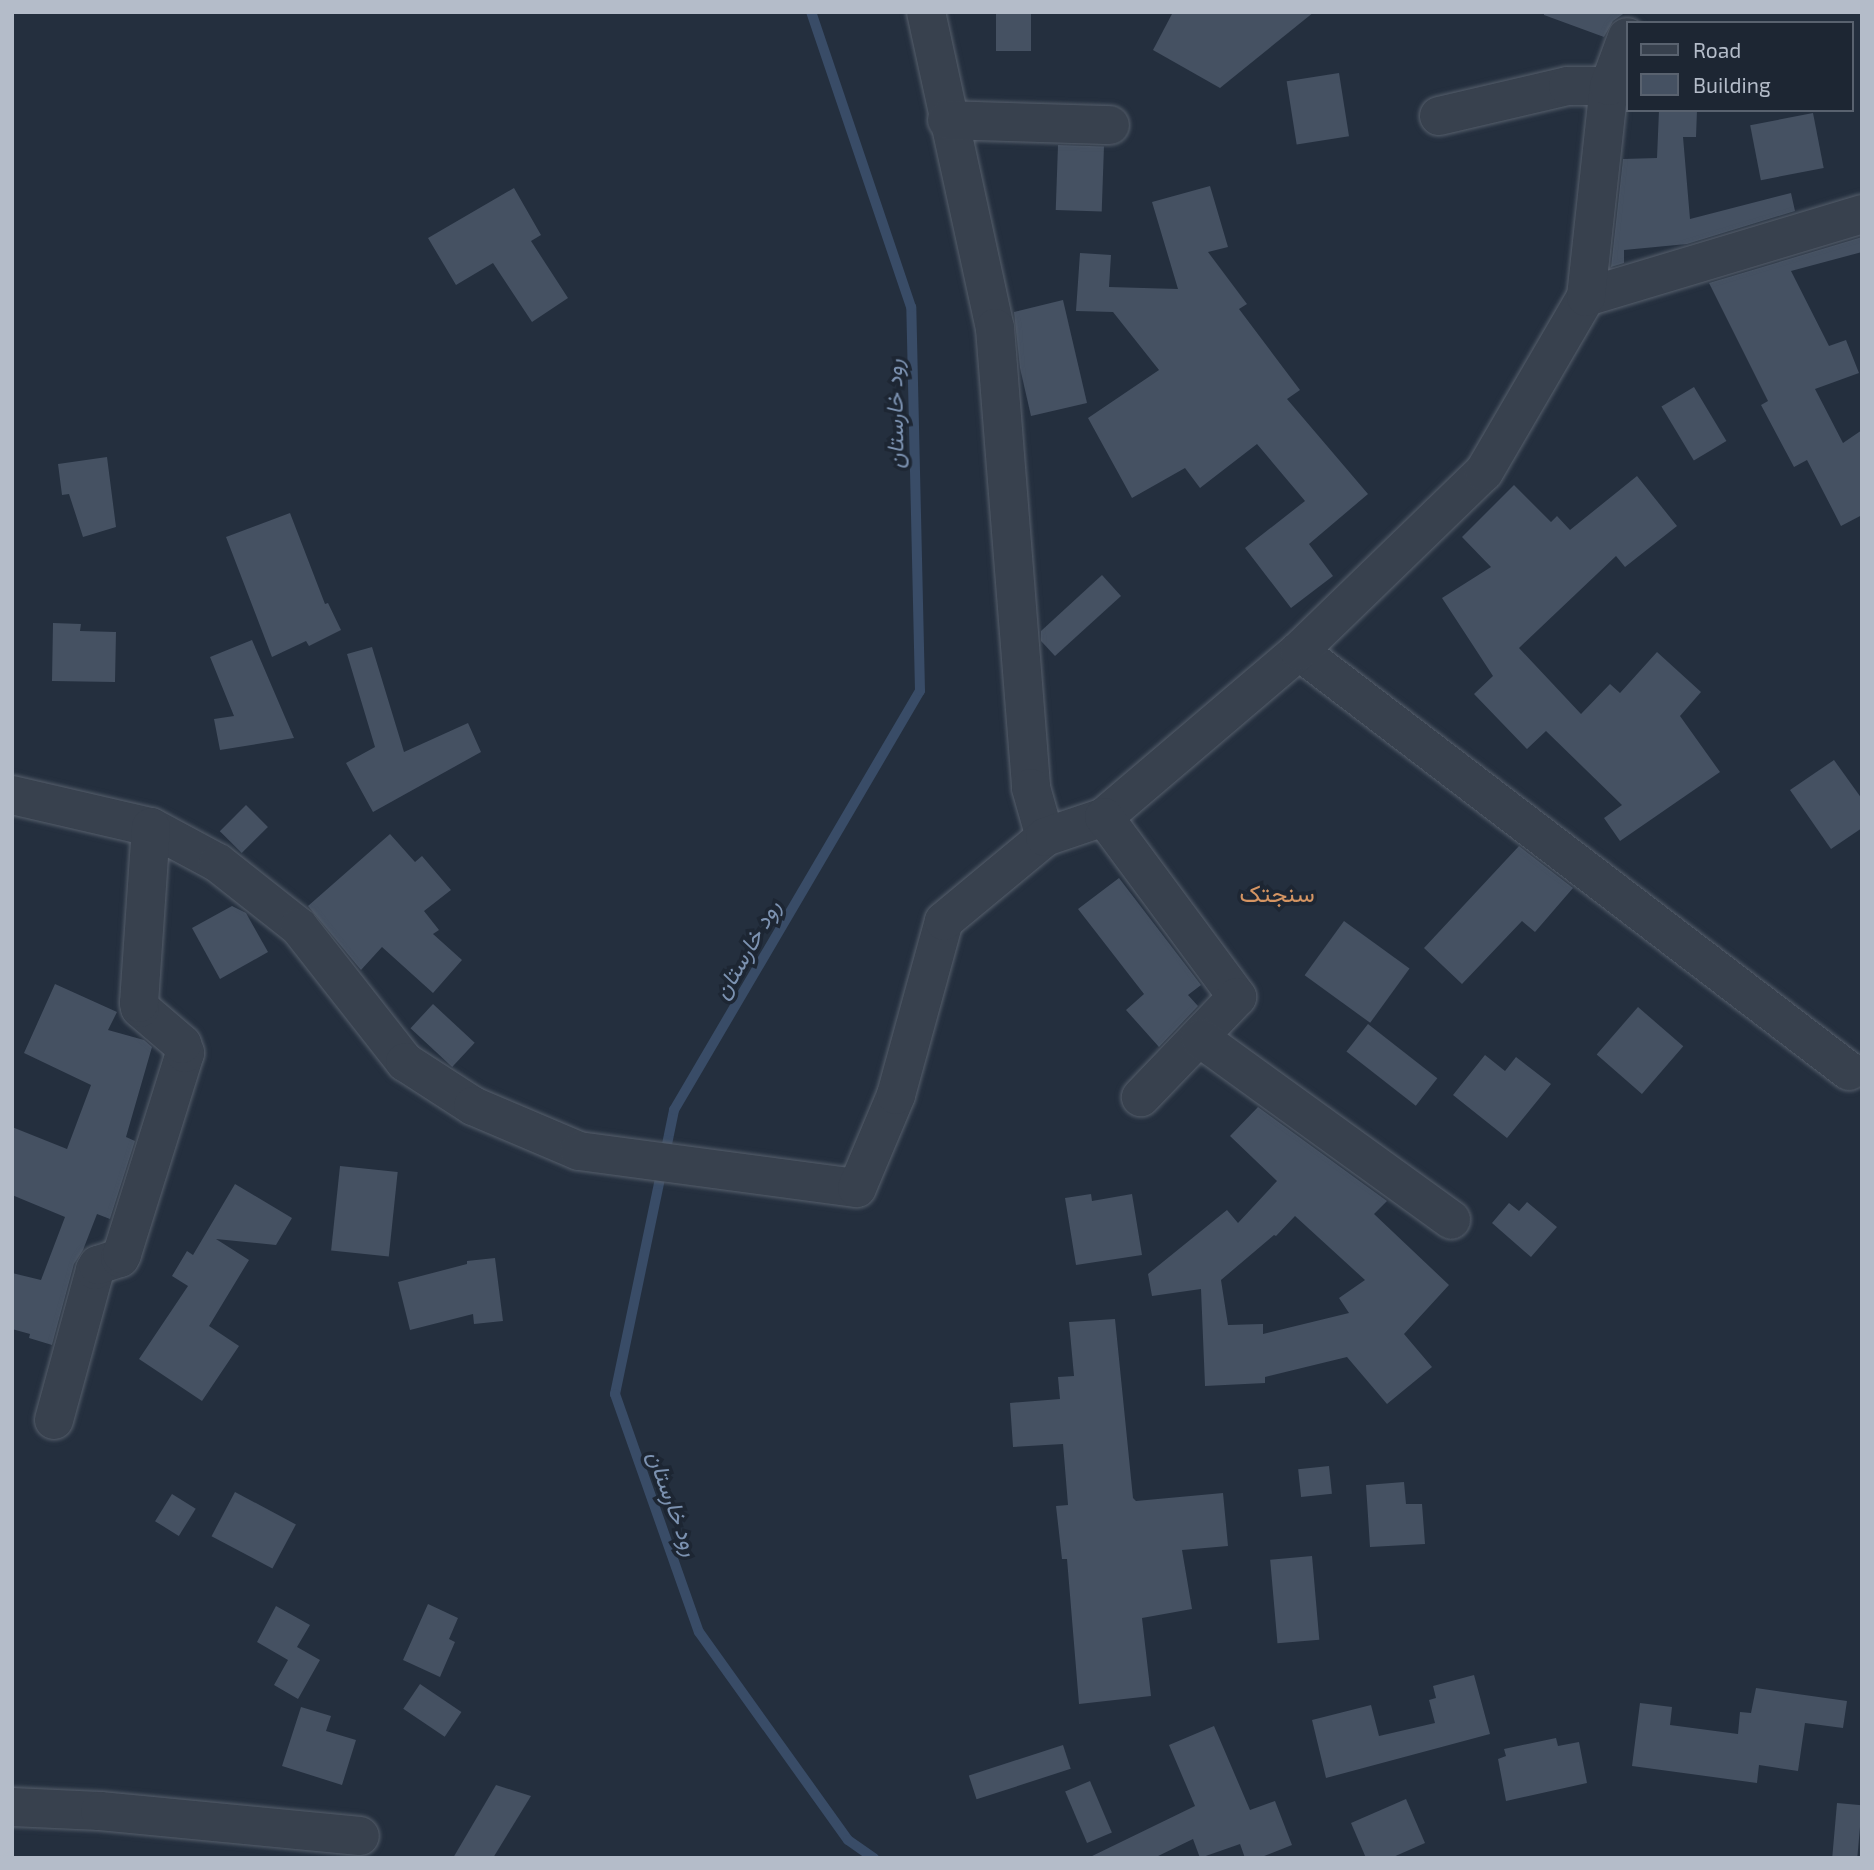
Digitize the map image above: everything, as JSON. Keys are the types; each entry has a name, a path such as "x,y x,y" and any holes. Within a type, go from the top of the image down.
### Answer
{"street":[{"path":"926,12 947,120 995,328 1031,788 1045,837"},
{"path":"12,795 151,827 218,863 299,927 405,1062 473,1106 579,1151 857,1188 896,1095 944,921 1045,837 1104,817 1299,651 1484,472 1586,297 1609,86 1626,40"},
{"path":"1439,116 1568,86 1609,86"},
{"path":"947,120 1111,125"},
{"path":"1586,297 1862,214"},
{"path":"1299,651 1849,1071"},
{"path":"1104,817 1237,997 1141,1097"},
{"path":"54,1420 95,1270 98,1265 120,1258 122,1254 185,1053 182,1044 140,1008 139,1003 151,827"},
{"path":"1200,1038 1451,1220"},
{"path":"12,1807 100,1811 360,1836"}],"building":[{"path":"996,12 1031,12 1031,51 996,51"},
{"path":"1173,12 1314,12 1220,88 1153,50"},
{"path":"1544,12 1626,12 1613,21 1604,37 1544,15"},
{"path":"1339,73 1349,136 1297,145 1287,81"},
{"path":"1659,112 1697,112 1696,137 1683,137 1690,219 1791,193 1795,211 1687,244 1624,250 1624,263 1611,267 1623,159 1657,158"},
{"path":"1813,113 1824,168 1761,180 1750,125"},
{"path":"1058,145 1104,147 1102,212 1056,210"},
{"path":"1210,186 1228,247 1208,252 1247,304 1239,309 1300,390 1287,399 1368,494 1309,544 1333,576 1291,608 1245,548 1305,501 1257,444 1200,488 1185,468 1132,498 1088,418 1159,370 1113,312 1076,311 1080,253 1111,255 1109,287 1178,289 1152,202"},
{"path":"514,188 541,235 531,241 568,298 532,322 493,263 456,285 428,238"},
{"path":"1862,237 1862,252 1791,271 1829,346 1846,340 1859,373 1815,389 1843,443 1862,430 1862,515 1841,526 1807,460 1794,467 1761,405 1768,401 1709,283"},
{"path":"1063,300 1087,403 1031,416 1020,368 1014,312"},
{"path":"1694,387 1726,441 1694,461 1661,407"},
{"path":"107,457 116,527 83,537 69,494 62,495 58,464"},
{"path":"1637,476 1677,526 1625,567 1616,556 1519,648 1581,714 1610,684 1620,693 1657,652 1701,692 1680,716 1720,772 1620,841 1604,818 1622,805 1546,731 1527,749 1474,694 1493,676 1442,598 1491,567 1462,537 1514,485 1551,522 1557,516 1570,530"},
{"path":"290,513 325,604 328,603 341,630 309,646 306,641 272,657 226,537"},
{"path":"1102,575 1121,596 1055,656 1041,641 1041,631"},
{"path":"53,623 81,624 80,631 116,632 115,682 52,681"},
{"path":"252,640 294,738 220,750 214,719 234,716 210,657"},
{"path":"372,647 404,752 468,723 481,752 373,812 346,763 375,747 347,654"},
{"path":"1834,760 1862,799 1862,828 1831,849 1790,790"},
{"path":"246,805 268,827 242,853 220,831"},
{"path":"390,834 415,862 422,856 451,890 424,911 439,930 433,934 462,960 433,993 382,947 361,970 308,906"},
{"path":"1519,846 1573,888 1535,932 1522,921 1462,984 1424,948"},
{"path":"1119,878 1201,985 1188,995 1198,1006 1159,1047 1126,1010 1144,994 1078,909"},
{"path":"232,906 246,913 268,952 220,979 192,928"},
{"path":"1344,921 1410,969 1370,1023 1305,975"},
{"path":"55,984 117,1012 108,1030 144,1040 152,1047 126,1137 135,1141 110,1219 97,1214 83,1250 74,1264 52,1345 12,1329 12,1273 41,1280 65,1217 12,1195 12,1127 67,1149 91,1085 24,1053"},
{"path":"433,1004 475,1043 452,1067 410,1028"},
{"path":"1638,1007 1683,1046 1642,1094 1597,1055"},
{"path":"1368,1024 1437,1078 1416,1106 1346,1052"},
{"path":"1485,1055 1505,1071 1516,1057 1551,1084 1507,1138 1453,1095"},
{"path":"1258,1107 1387,1201 1374,1214 1449,1285 1404,1334 1432,1367 1387,1404 1347,1357 1265,1377 1265,1383 1205,1386 1201,1289 1152,1296 1148,1274 1227,1210 1238,1223 1277,1181 1230,1136","holes":["1295,1216 1365,1280 1339,1298 1349,1313 1263,1334 1263,1324 1228,1325 1221,1280 1276,1236"]},
{"path":"340,1166 398,1172 389,1257 331,1251"},
{"path":"235,1184 292,1218 276,1245 216,1239 249,1260 209,1326 239,1346 202,1401 139,1359 188,1286 172,1276 187,1251 193,1255"},
{"path":"1091,1194 1092,1201 1132,1194 1142,1255 1076,1265 1065,1198"},
{"path":"1527,1202 1557,1227 1531,1257 1492,1223 1509,1203 1519,1211"},
{"path":"495,1258 503,1321 474,1324 473,1314 410,1330 398,1282 467,1264 467,1261"},
{"path":"1115,1319 1133,1498 1136,1501 1223,1493 1228,1546 1182,1550 1192,1609 1142,1618 1151,1696 1079,1704 1067,1559 1062,1559 1056,1506 1068,1505 1063,1444 1013,1447 1010,1403 1060,1399 1058,1377 1074,1376 1069,1322"},
{"path":"1329,1466 1332,1494 1301,1497 1298,1469"},
{"path":"1404,1482 1406,1504 1422,1504 1425,1544 1370,1547 1366,1485"},
{"path":"235,1492 296,1524 272,1569 212,1536"},
{"path":"172,1494 196,1509 179,1536 155,1521"},
{"path":"1312,1556 1319,1640 1277,1643 1270,1560"},
{"path":"428,1604 458,1618 449,1639 455,1642 440,1677 403,1660"},
{"path":"276,1606 310,1625 297,1647 320,1660 298,1699 274,1685 288,1660 257,1642"},
{"path":"1474,1675 1490,1734 1326,1778 1312,1720 1371,1705 1379,1736 1435,1723 1429,1700 1436,1698 1433,1686"},
{"path":"420,1684 461,1712 445,1737 403,1709"},
{"path":"1756,1688 1847,1701 1843,1728 1805,1723 1798,1771 1759,1765 1757,1783 1632,1766 1640,1703 1672,1707 1670,1725 1738,1734 1740,1712 1751,1713"},
{"path":"301,1707 331,1716 326,1731 356,1740 342,1785 282,1766"},
{"path":"1214,1726 1250,1810 1275,1801 1292,1845 1259,1858 1245,1858 1240,1844 1200,1858 1193,1839 1154,1858 1088,1858 1195,1806 1169,1745"},
{"path":"1556,1738 1558,1746 1579,1742 1587,1783 1506,1801 1498,1759 1506,1756 1504,1749"},
{"path":"1063,1745 1071,1769 977,1799 969,1776"},
{"path":"1090,1781 1112,1833 1087,1843 1065,1792"},
{"path":"496,1785 531,1796 493,1858 453,1858"},
{"path":"1406,1799 1425,1843 1391,1858 1366,1858 1351,1823"},
{"path":"1837,1803 1862,1805 1857,1858 1832,1858"}],"waterway":[{"name":"رود خارستان","path":"665,1154 674,1110 920,691 911,307 811,12"},
{"name":"رود خارستان","path":"662,1169 615,1394 699,1632 848,1840 874,1858"}],"district":[{"name":"سنجتک","path":"1277,893"}]}
